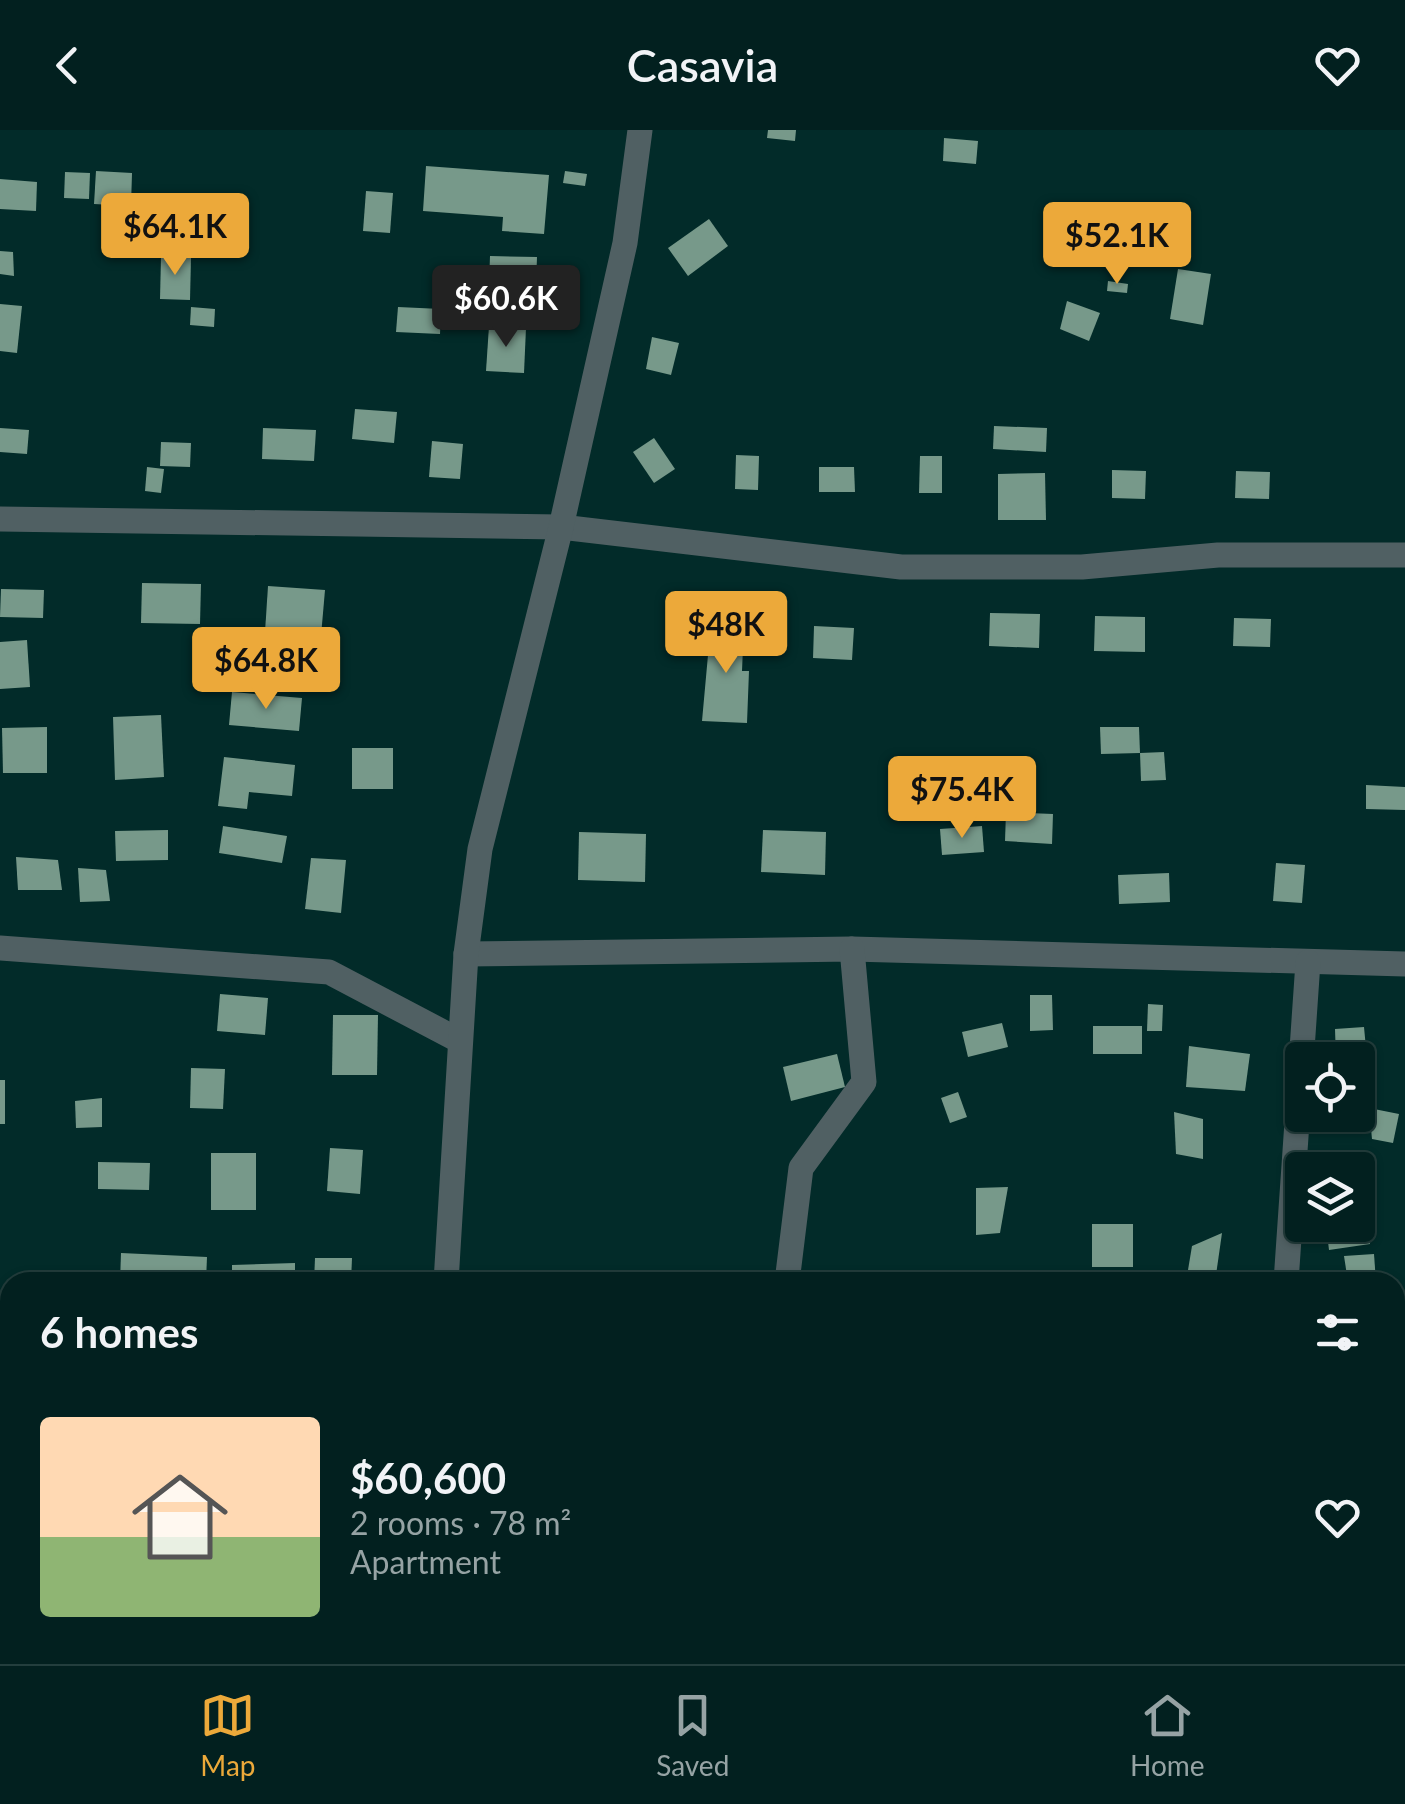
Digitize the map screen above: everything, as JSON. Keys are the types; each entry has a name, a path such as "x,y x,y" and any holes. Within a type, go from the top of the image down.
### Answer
{"street":[{"path":"447,1272 466,954 480,849 561,528 625,244 640,130"},
{"path":"0,519 561,528 901,567 1082,567 1218,556 1405,555"},
{"path":"0,948 329,972 460,1041"},
{"path":"466,954 852,950 1405,964"},
{"path":"788,1272 801,1168 864,1082 852,950"},
{"path":"1287,1272 1308,962"}],"building":[{"path":"768,130 796,130 795,141 767,138"},
{"path":"944,138 978,141 976,164 943,161"},
{"path":"426,166 549,175 544,234 502,231 503,217 423,211"},
{"path":"96,171 132,173 131,206 94,204"},
{"path":"565,171 587,174 585,186 563,183"},
{"path":"65,172 90,173 89,199 64,198"},
{"path":"0,179 37,182 36,211 0,209"},
{"path":"366,191 393,193 390,233 363,231"},
{"path":"1047,215 1076,216 1076,239 1047,238"},
{"path":"709,219 728,246 688,276 668,248"},
{"path":"0,251 13,252 14,276 0,274"},
{"path":"490,256 537,257 535,313 488,311"},
{"path":"161,257 191,258 190,300 160,299"},
{"path":"1178,269 1211,274 1203,325 1170,319"},
{"path":"1108,281 1128,284 1127,293 1107,291"},
{"path":"1067,301 1100,313 1089,341 1060,329"},
{"path":"0,304 22,306 17,353 0,351"},
{"path":"191,307 215,309 214,327 190,325"},
{"path":"398,307 441,309 440,334 396,332"},
{"path":"489,326 526,328 524,373 486,371"},
{"path":"652,337 679,343 671,375 646,369"},
{"path":"355,409 397,412 394,443 352,439"},
{"path":"994,426 1047,428 1046,452 993,449"},
{"path":"0,428 29,430 27,454 0,452"},
{"path":"263,428 316,430 314,461 262,459"},
{"path":"654,438 675,469 654,483 633,452"},
{"path":"432,441 463,444 460,479 429,477"},
{"path":"161,442 191,443 190,467 160,466"},
{"path":"736,455 759,456 758,490 735,489"},
{"path":"920,456 942,456 942,493 919,493"},
{"path":"147,467 164,469 161,493 145,491"},
{"path":"819,467 854,467 855,492 819,492"},
{"path":"1112,470 1146,471 1145,499 1112,498"},
{"path":"1236,471 1270,472 1269,499 1235,498"},
{"path":"1045,473 1046,520 998,520 998,474"},
{"path":"142,583 201,584 200,624 141,623"},
{"path":"268,586 325,590 321,636 265,632"},
{"path":"1,589 44,590 43,618 0,617"},
{"path":"990,613 1040,614 1039,648 989,646"},
{"path":"1095,616 1145,617 1145,652 1094,651"},
{"path":"1234,618 1271,619 1270,647 1233,646"},
{"path":"711,622 744,623 742,671 749,671 747,723 702,721"},
{"path":"814,626 854,628 852,660 813,658"},
{"path":"27,640 30,687 0,689 0,642"},
{"path":"232,692 302,698 299,731 229,725"},
{"path":"161,715 164,777 115,780 113,717"},
{"path":"47,727 47,773 3,773 2,728"},
{"path":"1100,727 1139,727 1140,753 1101,754"},
{"path":"352,748 393,748 393,789 352,789"},
{"path":"1164,752 1166,780 1141,781 1140,753"},
{"path":"224,757 295,765 292,796 249,792 247,809 218,806"},
{"path":"1366,785 1405,787 1405,810 1366,809"},
{"path":"1006,812 1053,814 1052,844 1005,841"},
{"path":"223,826 287,836 282,863 219,853"},
{"path":"982,826 984,852 942,855 940,829"},
{"path":"168,830 168,860 116,861 115,831"},
{"path":"763,830 826,832 825,875 761,872"},
{"path":"579,832 646,834 645,882 578,880"},
{"path":"16,857 58,860 62,890 18,890"},
{"path":"311,858 346,860 341,913 305,909"},
{"path":"1276,863 1305,865 1302,903 1273,901"},
{"path":"78,868 106,870 110,901 80,902"},
{"path":"1169,873 1170,902 1119,904 1118,875"},
{"path":"220,994 268,998 265,1035 217,1031"},
{"path":"1030,995 1052,995 1053,1030 1030,1031"},
{"path":"1148,1004 1163,1005 1162,1031 1147,1031"},
{"path":"333,1015 378,1015 377,1075 332,1075"},
{"path":"1002,1023 1008,1047 968,1057 962,1032"},
{"path":"1093,1026 1142,1026 1142,1054 1093,1054"},
{"path":"1364,1027 1365,1042 1335,1042 1335,1029"},
{"path":"1189,1046 1250,1054 1245,1091 1186,1087"},
{"path":"837,1054 845,1087 791,1101 783,1067"},
{"path":"191,1068 225,1069 223,1109 190,1108"},
{"path":"0,1080 5,1080 5,1124 0,1124"},
{"path":"958,1092 967,1117 950,1123 941,1098"},
{"path":"102,1098 102,1127 76,1128 75,1101"},
{"path":"1375,1109 1399,1114 1393,1143 1372,1139"},
{"path":"1174,1112 1203,1119 1203,1159 1176,1154"},
{"path":"330,1148 363,1150 360,1194 327,1191"},
{"path":"211,1153 256,1153 256,1210 211,1210"},
{"path":"98,1162 150,1163 149,1190 98,1189"},
{"path":"1008,1187 1000,1233 976,1235 976,1188"},
{"path":"1092,1224 1133,1224 1133,1267 1092,1267"},
{"path":"1222,1233 1216,1272 1188,1272 1192,1246"},
{"path":"1328,1242 1370,1242 1370,1244 1329,1250"},
{"path":"121,1253 207,1257 206,1272 120,1272"},
{"path":"1374,1254 1375,1272 1346,1272 1344,1256"},
{"path":"315,1258 352,1258 351,1272 314,1272"},
{"path":"295,1263 295,1272 232,1272 232,1265"}]}
